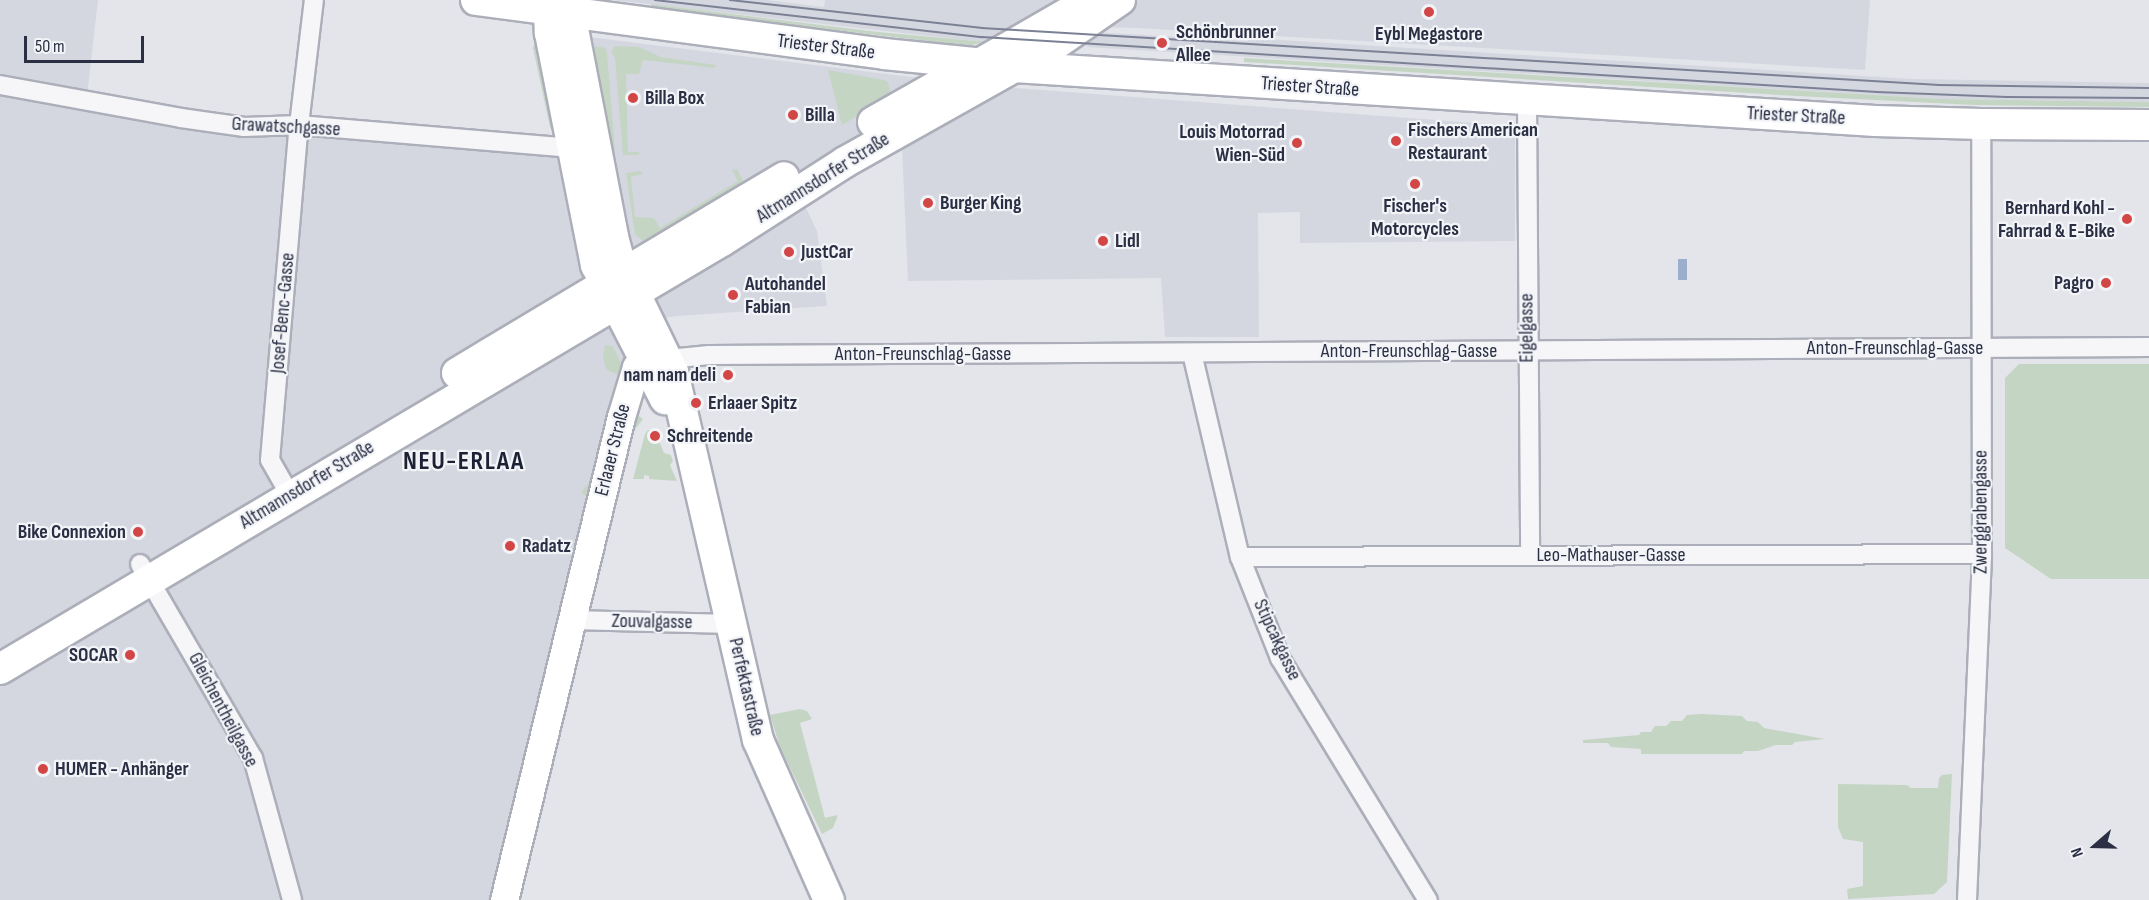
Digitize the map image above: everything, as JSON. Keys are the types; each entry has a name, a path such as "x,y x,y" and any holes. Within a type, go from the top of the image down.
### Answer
{"main road":[{"name":"Triester Straße","path":"476,0 884,54 1014,67 1527,100 1981,124 2149,124"},
{"path":"560,11 550,33 594,253 619,288 656,358"},
{"path":"560,11 613,237 619,288"},
{"path":"884,54 902,89 897,108"},
{"name":"Altmannsdorfer Straße","path":"0,649 145,571 286,488 619,288 897,108 975,64"},
{"name":"Altmannsdorfer Straße","path":"619,288 722,241 844,162 1014,67"},
{"name":"Perfektastraße","path":"656,358 681,399 752,721 765,760 830,900"},
{"name":"Altmannsdorfer Straße","path":"0,669 145,571"}],"street":[{"name":"Josef-Benc-Gasse","path":"286,488 270,460 298,125 314,0"},
{"path":"975,64 1086,0"},
{"path":"1014,67 1060,42 1121,0"},
{"name":"Grawatschgasse","path":"0,85 234,126 298,125 574,148"},
{"name":"Eigelgasse","path":"1527,100 1530,555"},
{"name":"Zwerggrabengasse","path":"1966,900 1982,554 1981,124"},
{"name":"Anton-Freunschlag-Gasse","path":"656,358 709,355 2149,347"},
{"name":"Stipcakgasse","path":"1192,353 1240,557 1280,658 1428,900"},
{"name":"Erlaaer Straße","path":"504,900 621,417 636,367 656,358"},
{"name":"Leo-Mathauser-Gasse","path":"1240,557 1982,554"},
{"name":"Gleichentheilgasse","path":"145,571 253,758 292,900"},
{"name":"Zouvalgasse","path":"571,620 732,624"}],"shaded area":[{"path":"0,0 98,0 87,96 299,125 574,148 557,33 975,85 1515,126 1515,241 1300,243 1300,212 1258,213 1259,337 1165,337 1161,278 908,281 902,148 805,206 817,231 827,306 677,316 625,324 644,356 504,900 0,900"},
{"path":"613,0 766,0 824,7 825,0 1870,0 1865,70 1137,28 1022,25 991,43"},
{"path":"1093,32 1248,41 1248,38 1912,79 2149,83 2149,102 1942,99 1087,47 1088,37"}],"green space":[{"path":"651,4 878,32 986,42 966,46 651,8"},
{"path":"536,38 557,130 554,132 550,127 533,48"},
{"path":"595,46 605,48 607,52 615,151 611,150 592,55"},
{"path":"615,46 639,47 661,57 716,65 715,68 643,60 639,74 626,74 628,152 640,152 638,155 623,155 615,58 611,52"},
{"path":"1244,58 1942,99 2149,102 2149,107 1974,105 1796,96 1244,62"},
{"path":"828,70 884,80 888,82 891,96 842,125"},
{"path":"737,169 744,183 645,242 635,235 626,173 640,171 643,174 631,177 635,217 654,218 660,228 738,181 732,170"},
{"path":"605,345 612,346 616,352 623,368 620,376 606,369 603,357"},
{"path":"2019,364 2149,364 2149,579 2051,579 2005,548 2005,378"},
{"path":"639,416 643,419 585,496 581,493"},
{"path":"648,430 655,431 664,453 671,455 673,461 670,465 677,481 649,479 649,476 644,475 644,479 633,479"},
{"path":"800,709 807,711 812,719 800,723 825,818 837,815 833,828 822,834 780,747 770,715"},
{"path":"1687,715 1742,716 1747,721 1758,722 1764,728 1825,739 1795,742 1792,745 1776,745 1758,751 1744,751 1742,754 1641,754 1641,749 1611,747 1608,743 1583,743 1583,740 1639,735 1641,732 1651,732 1655,726 1666,726 1671,721 1682,721"},
{"path":"1952,774 1947,882 1934,894 1848,899 1847,889 1863,886 1863,842 1843,839 1838,827 1838,784 1938,788 1939,778 1942,775"}],"water":[{"path":"1678,259 1687,259 1687,280 1678,280"}],"tram line":[{"path":"655,0 982,37 1877,92 2007,97 2149,98"},
{"path":"730,0 982,28 1939,85 2149,88"}],"place":[{"name":"Eybl Megastore","path":"1429,12"},
{"name":"Schönbrunner Allee","path":"1162,43"},
{"name":"Billa Box","path":"633,98"},
{"name":"Billa","path":"793,115"},
{"name":"Fischers American Restaurant","path":"1396,141"},
{"name":"Louis Motorrad Wien-Süd","path":"1297,143"},
{"name":"Fischer's Motorcycles","path":"1415,184"},
{"name":"Burger King","path":"928,203"},
{"name":"Bernhard Kohl - Fahrrad & E-Bike","path":"2127,219"},
{"name":"Lidl","path":"1103,241"},
{"name":"JustCar","path":"789,252"},
{"name":"Pagro","path":"2106,283"},
{"name":"Autohandel Fabian","path":"733,295"},
{"name":"nam nam deli","path":"728,375"},
{"name":"Erlaaer Spitz","path":"696,403"},
{"name":"Schreitende","path":"655,436"},
{"name":"Bike Connexion","path":"138,532"},
{"name":"Radatz","path":"510,546"},
{"name":"SOCAR","path":"130,655"},
{"name":"HUMER - Anhänger","path":"43,769"}],"district":[{"name":"NEU-ERLAA","path":"464,462"}]}
